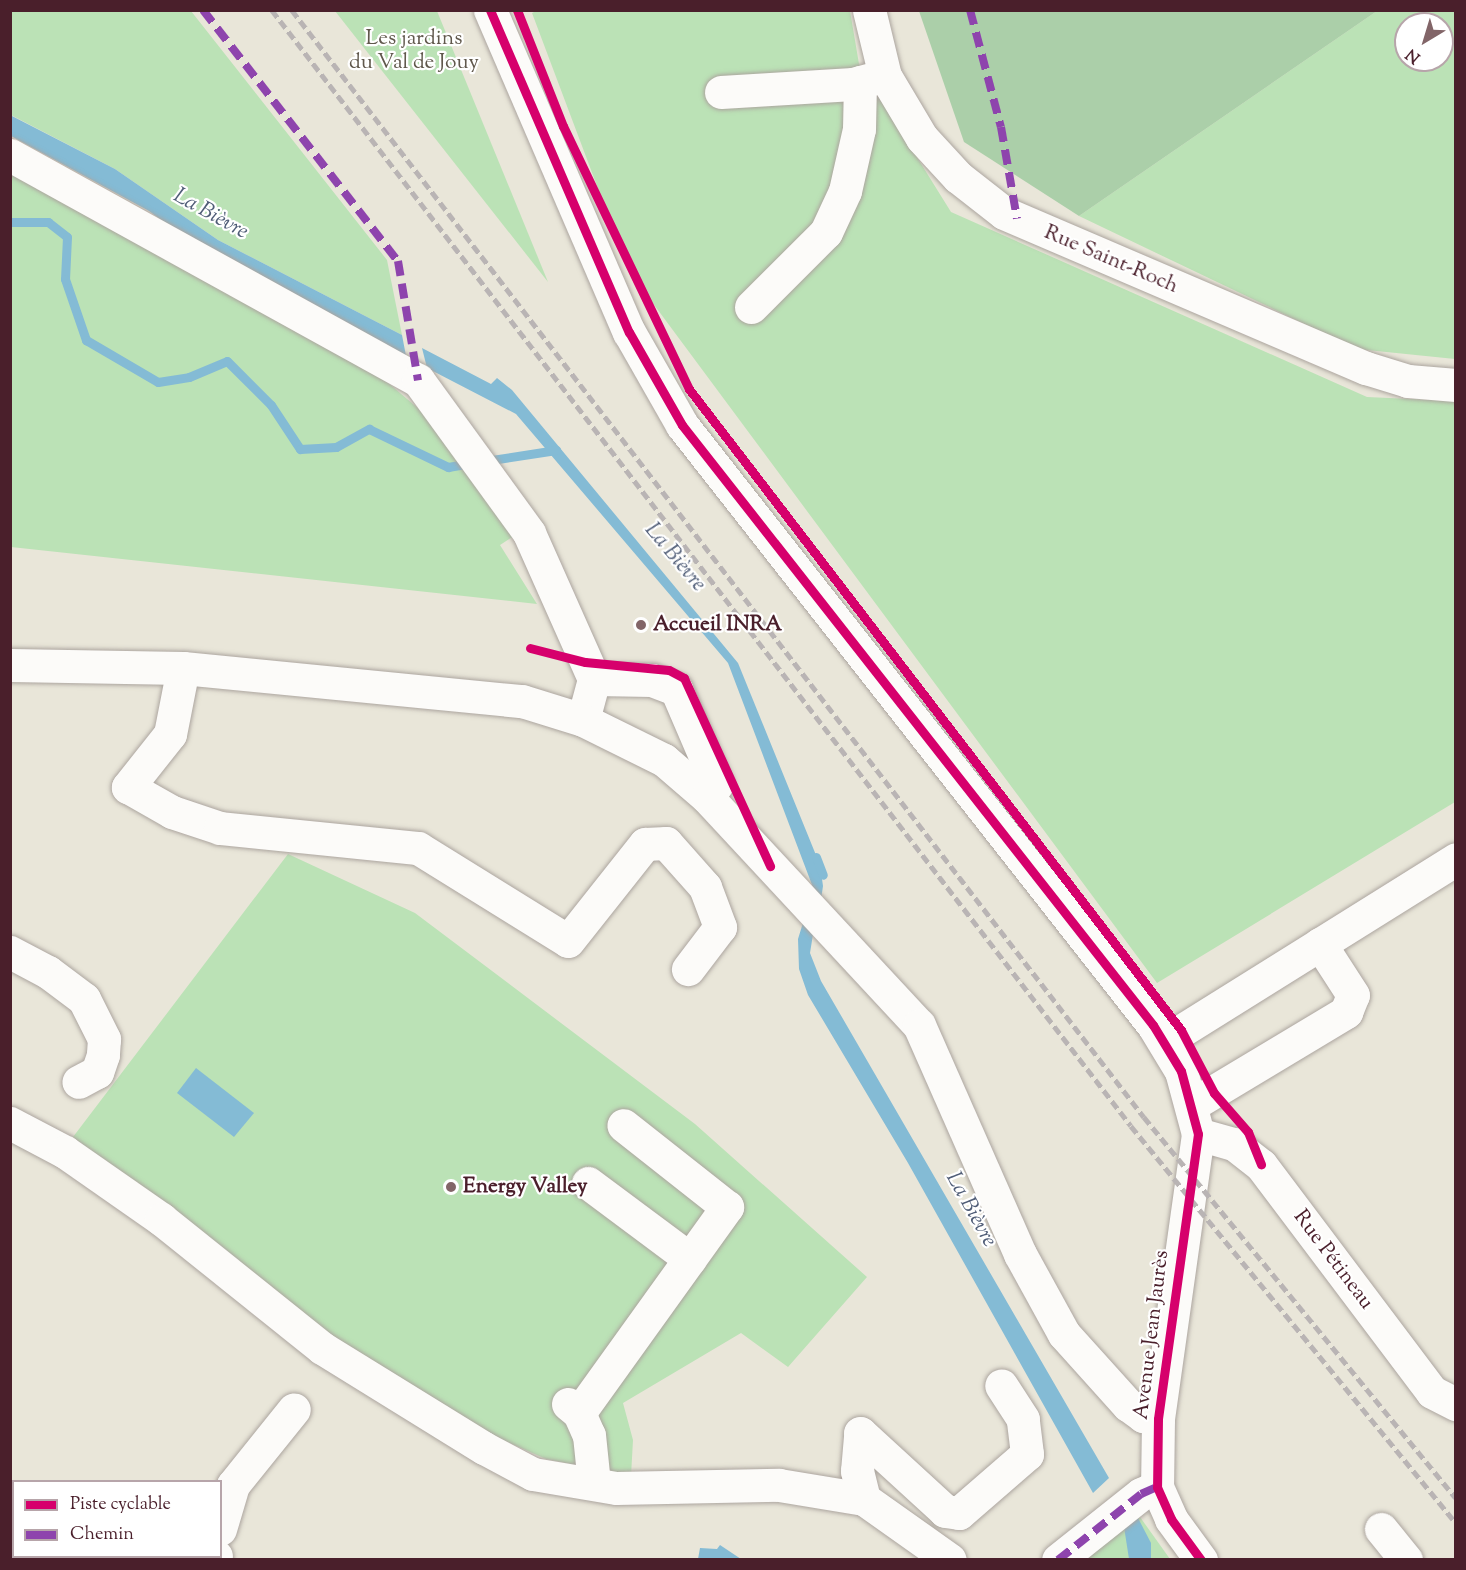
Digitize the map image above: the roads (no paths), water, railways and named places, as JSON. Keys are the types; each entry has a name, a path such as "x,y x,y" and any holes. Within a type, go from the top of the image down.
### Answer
{"street":[{"path":"489,10 629,332 682,425 1165,1041 1196,1119 1346,1012 1353,995 1320,944"},
{"name":"Rue Saint-Roch","path":"869,10 873,79 958,177 1004,213 1366,368 1408,381 1455,385"},
{"path":"721,92 873,79 845,191 826,232 751,307"},
{"path":"10,155 418,380 529,533 594,679 583,720"},
{"path":"10,665 183,668 522,701 583,720 664,760 707,797 919,1026 1020,1254 1064,1334 1128,1405 1143,1416 1158,1419"},
{"path":"183,668 170,734 128,788 172,812 220,828 418,848 568,941 645,844 666,843 705,887 720,927 688,969"},
{"path":"594,679 652,680 676,689 717,784 707,797"},
{"path":"1165,1041 1455,859"},
{"path":"10,952 48,972 84,999 104,1039 104,1055 97,1072 78,1082"},
{"name":"Avenue Jean Jaurès","path":"1196,1119 1158,1419 1157,1487 1171,1519 1201,1560"},
{"name":"Rue Pétineau","path":"1196,1119 1261,1165 1432,1392 1455,1404"},
{"path":"10,1123 65,1152 161,1219 322,1348 484,1448 533,1474 616,1488 779,1485 864,1499 950,1560"},
{"path":"594,1483 588,1436 574,1409 728,1207 623,1125"},
{"path":"588,1183 690,1259"},
{"path":"864,1499 857,1471 860,1433 945,1510 959,1514 1027,1454 1023,1419 1001,1385"},
{"path":"222,1522 233,1485 294,1409"},
{"path":"1058,1560 1141,1494 1157,1487"},
{"path":"1381,1529 1407,1560"}],"water":[{"path":"10,115 115,169 218,240 402,335 406,356 197,246 149,211 11,136"},
{"path":"422,348 491,384 497,378 512,390 738,663 820,865 823,886 820,906 728,663 516,414 427,368"},
{"path":"806,913 815,922 810,953 821,981 1109,1478 1093,1493 908,1163 808,995 799,969 798,939"},
{"path":"196,1068 254,1113 234,1137 177,1093"},
{"path":"1138,1518 1151,1543 1151,1559 1129,1559 1124,1527"},
{"path":"720,1545 741,1559 698,1559 700,1548 717,1549"}],"waterway":[{"path":"10,222 48,222 67,237 65,279 86,340 158,382 189,377 227,361 271,405 300,449 336,447 369,429 448,467 471,463"},
{"path":"485,461 556,450"},
{"name":"La Bièvre","path":"816,857 823,875"}],"railway":[{"path":"272,10 1131,1126 1456,1523"},
{"path":"292,10 1144,1117 1456,1498"}],"place":[{"name":"Accueil INRA","path":"641,625"},
{"name":"Energy Valley","path":"451,1187"}],"park label":[{"name":"Les jardins du Val de Jouy","path":"414,51"}]}
